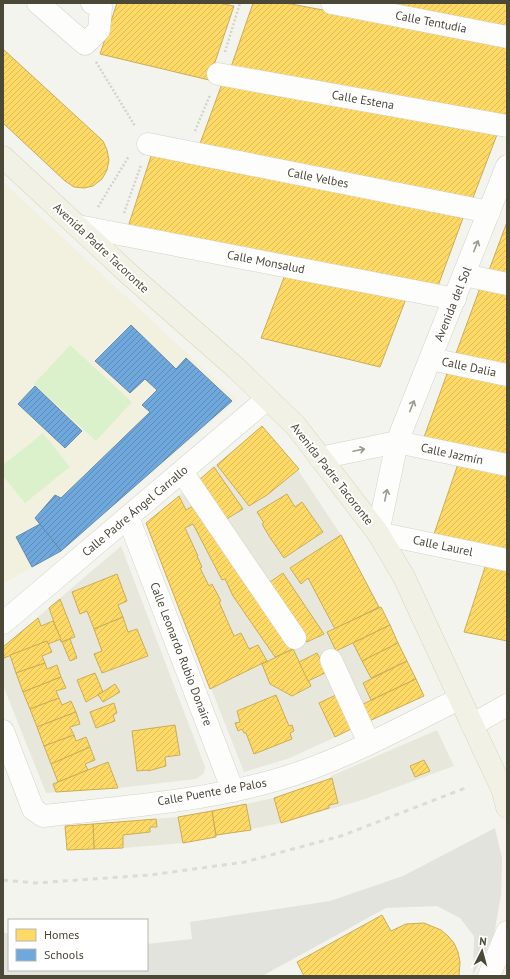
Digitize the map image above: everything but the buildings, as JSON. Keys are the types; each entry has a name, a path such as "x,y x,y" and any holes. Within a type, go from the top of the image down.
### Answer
{"main road":[{"name":"Avenida Padre Tacoronte","path":"3,157 236,368 296,426 378,533 404,577 506,799"}],"street":[{"path":"38,3 85,44 99,30 101,7 92,3"},
{"name":"Calle Tentudía","path":"332,3 507,37"},
{"name":"Calle Estena","path":"218,74 507,126"},
{"name":"Calle Velbes","path":"138,143 489,212"},
{"name":"Avenida del Sol","path":"378,533 397,442 489,212 502,192 507,166"},
{"name":"Calle Monsalud","path":"78,226 455,299"},
{"path":"464,276 507,284"},
{"name":"Calle Dalia","path":"431,359 507,375"},
{"name":"Calle Padre Ángel Carrallo","path":"3,623 267,399"},
{"path":"320,458 397,442"},
{"name":"Calle Jazmín","path":"397,442 507,465"},
{"path":"182,472 295,638"},
{"name":"Calle Leonardo Rubio Donaire","path":"128,517 233,791"},
{"name":"Calle Laurel","path":"378,533 507,560"},
{"path":"331,660 369,743"},
{"name":"Calle Puente de Palos","path":"3,731 32,808 43,816 182,800 233,791 285,778 322,764 369,743 459,699"},
{"path":"472,725 507,705"},
{"path":"489,976 507,932"},
{"path":"492,976 507,958"}],"path":[{"path":"194,135 218,74 240,3"},
{"path":"85,44 138,143 117,234"},
{"path":"78,226 99,206 138,143"}],"shaded area":[{"path":"3,182 237,400 61,551 3,584"},
{"path":"262,426 299,469 298,470 341,535 379,607 381,607 424,696 290,758 244,772 146,523"},
{"path":"121,546 205,767 204,773 196,779 118,788 46,793 3,685 3,647"},
{"path":"437,730 454,766 362,800 281,823 183,843 123,848 67,850 65,826 178,817 288,795 331,778 331,776"},
{"path":"495,828 502,858 501,895 494,935 473,975 474,936 460,918 437,906 386,908 262,976 3,976 3,932 8,934 8,971 148,971 148,944 192,939 190,922 330,901 403,876"}],"green space":[{"path":"70,345 132,402 96,441 34,384"},
{"path":"43,433 70,467 25,503 3,476 3,465"}],"railway":[{"path":"3,880 36,883 150,875 245,862 341,836 468,787"}]}
